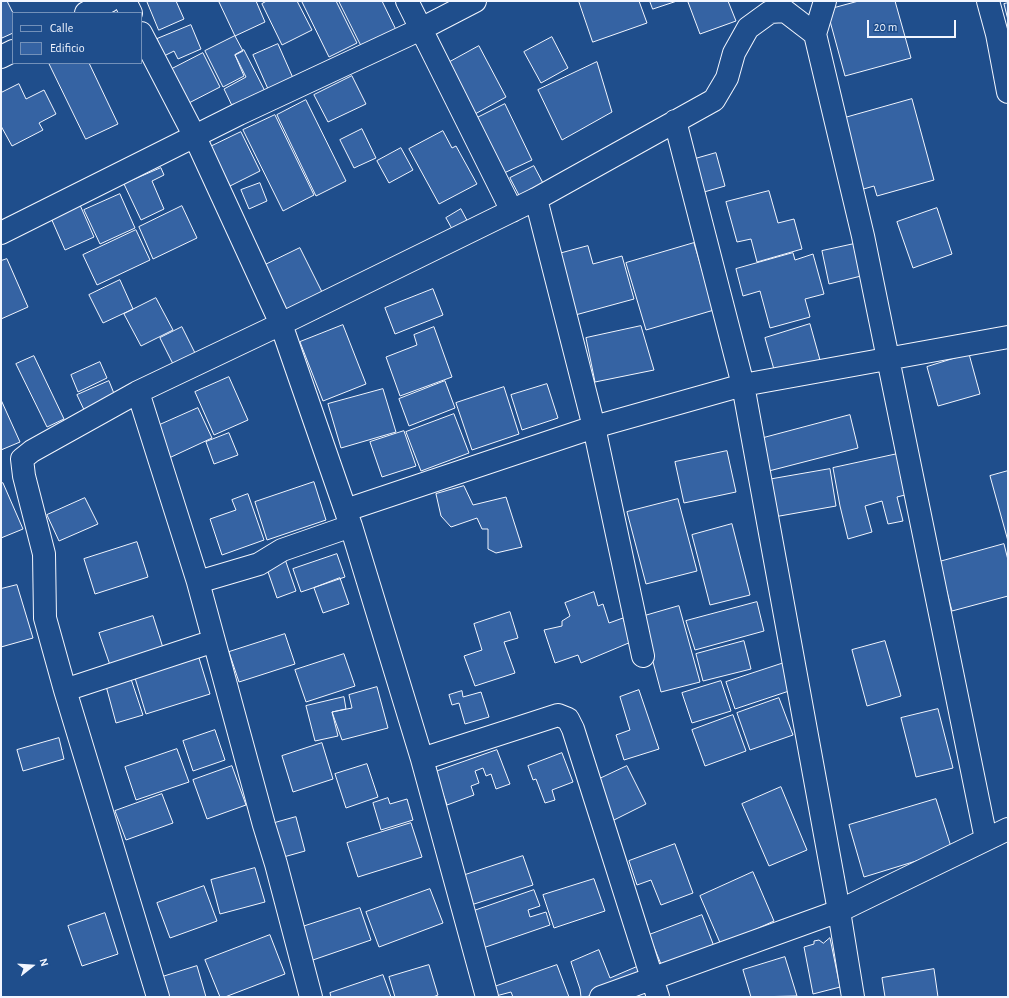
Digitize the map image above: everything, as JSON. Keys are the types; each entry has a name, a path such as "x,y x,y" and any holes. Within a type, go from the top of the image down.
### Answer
{"street":[{"path":"88,12 109,1"},
{"path":"125,1 130,12"},
{"path":"407,1 512,211"},
{"path":"1,233 239,114 420,29 475,1"},
{"path":"825,1 815,34 864,236 986,839"},
{"path":"988,1 997,34 1008,92"},
{"path":"158,997 65,690 45,618 44,554 24,476 22,459 32,451 138,392 281,324 536,199 714,100 727,78 734,53 748,28 770,12 784,11 815,34"},
{"path":"142,35 194,137 281,324 348,518 422,759 487,997"},
{"path":"1,57 12,52"},
{"path":"675,121 743,385 839,911 853,997"},
{"path":"536,199 594,427 643,656"},
{"path":"198,582 259,564 282,550 348,518 594,427 743,385 1008,337"},
{"path":"138,392 198,582 311,997"},
{"path":"65,690 214,641"},
{"path":"422,759 558,715 568,719 573,729 655,988"},
{"path":"601,997 655,988 839,911 1008,828"}],"building":[{"path":"1,1 7,1 12,12 12,33 2,38"},
{"path":"147,1 176,1 184,19 159,30"},
{"path":"256,1 265,22 235,36 219,2"},
{"path":"267,1 297,1 312,30 282,45 262,4"},
{"path":"336,1 357,43 329,57 302,2"},
{"path":"339,1 382,1 399,36 365,53"},
{"path":"579,1 639,1 647,23 593,42"},
{"path":"650,1 677,1 653,9"},
{"path":"728,1 736,21 700,34 688,2"},
{"path":"859,1 895,1 911,58 845,76 827,10"},
{"path":"1008,3 1008,20 1004,4"},
{"path":"191,25 201,49 178,59 174,51 164,56 157,39"},
{"path":"235,36 243,51 235,55 244,76 223,87 205,51"},
{"path":"552,37 568,68 541,83 524,52"},
{"path":"278,44 293,78 268,89 253,55"},
{"path":"479,46 506,97 475,114 448,63"},
{"path":"244,50 268,97 236,114 224,89 246,77 235,55"},
{"path":"203,53 220,87 185,105 168,71"},
{"path":"597,62 612,112 562,140 538,90"},
{"path":"49,64 89,64 118,124 86,139"},
{"path":"352,76 366,104 328,122 314,95"},
{"path":"19,84 26,99 44,90 56,114 39,123 43,130 12,146 1,126 1,93"},
{"path":"912,99 934,180 877,196 874,186 860,190 841,119"},
{"path":"306,100 346,181 316,196 277,115"},
{"path":"505,104 532,160 504,173 477,118"},
{"path":"275,115 314,195 283,211 243,130"},
{"path":"362,129 376,158 354,168 340,140"},
{"path":"443,131 452,148 456,146 477,184 439,204 409,149"},
{"path":"241,132 260,171 230,186 210,147"},
{"path":"401,148 413,170 389,183 377,161"},
{"path":"716,153 725,186 704,192 695,159"},
{"path":"534,166 544,185 520,197 510,178"},
{"path":"161,168 164,175 152,181 164,209 141,220 124,184"},
{"path":"260,183 267,201 249,209 241,190"},
{"path":"769,191 778,223 794,219 802,249 757,262 751,239 737,242 726,202"},
{"path":"120,194 135,228 100,244 84,210"},
{"path":"80,205 94,237 65,250 51,218"},
{"path":"182,206 197,238 153,259 139,227"},
{"path":"937,208 952,254 913,268 897,222"},
{"path":"461,209 471,228 456,236 446,218"},
{"path":"136,230 150,260 97,285 83,255"},
{"path":"694,243 714,310 646,330 626,263"},
{"path":"854,244 861,276 829,284 822,251"},
{"path":"588,246 593,264 622,256 634,299 568,317 551,256"},
{"path":"300,248 322,292 285,310 263,266"},
{"path":"793,253 795,260 813,254 824,294 805,299 810,317 770,328 760,291 743,296 736,269"},
{"path":"7,259 28,307 1,319 1,261"},
{"path":"120,280 133,309 103,323 89,295"},
{"path":"433,289 443,315 395,334 385,308"},
{"path":"156,298 173,330 141,346 124,314"},
{"path":"810,324 820,360 775,373 765,338"},
{"path":"343,325 366,384 323,401 300,342"},
{"path":"641,326 654,370 595,382 586,338"},
{"path":"182,327 198,359 176,370 160,338"},
{"path":"434,327 452,377 400,396 386,357 417,345 414,335"},
{"path":"969,354 980,394 938,406 927,367"},
{"path":"34,356 64,419 47,427 16,364"},
{"path":"100,362 107,378 78,392 71,375"},
{"path":"229,377 248,420 214,435 195,392"},
{"path":"109,381 117,401 86,414 77,395"},
{"path":"445,381 455,408 409,426 399,399"},
{"path":"547,384 558,418 522,430 511,395"},
{"path":"504,387 519,434 472,450 456,403"},
{"path":"383,389 396,432 341,448 328,404"},
{"path":"2,402 20,442 1,450 1,403"},
{"path":"198,408 212,438 169,458 155,427"},
{"path":"454,414 469,453 421,471 406,432"},
{"path":"850,415 858,448 765,472 756,440"},
{"path":"404,431 416,466 382,477 370,442"},
{"path":"229,433 238,455 214,464 206,442"},
{"path":"727,451 736,492 684,503 675,462"},
{"path":"902,453 913,493 897,497 903,521 888,524 882,501 865,506 872,532 848,539 833,468"},
{"path":"830,469 836,506 774,517 767,480"},
{"path":"1008,471 1008,541 990,476"},
{"path":"314,482 326,520 267,540 255,502"},
{"path":"3,483 23,529 1,538 1,484"},
{"path":"464,486 473,505 506,497 522,547 496,553 488,549 488,529 482,529 477,518 451,527 441,516 436,494"},
{"path":"248,494 264,540 222,555 210,519 236,510 232,500"},
{"path":"85,498 98,524 59,541 47,515"},
{"path":"678,499 697,571 646,584 627,512"},
{"path":"732,524 750,595 710,605 692,535"},
{"path":"137,542 148,577 95,594 84,559"},
{"path":"1004,544 1008,560 1008,596 952,611 939,562"},
{"path":"337,554 345,577 301,592 293,569"},
{"path":"285,559 296,591 277,598 266,566"},
{"path":"340,578 349,604 323,613 314,588"},
{"path":"17,585 33,638 1,647 1,589"},
{"path":"594,592 598,606 603,604 609,623 623,618 631,642 581,663 578,655 555,663 544,630 562,626 562,621 570,616 565,603"},
{"path":"757,602 764,631 695,650 686,621"},
{"path":"679,606 700,682 661,692 641,617"},
{"path":"510,612 518,638 504,642 515,673 475,686 464,656 482,650 474,624"},
{"path":"153,616 164,651 111,668 99,633"},
{"path":"285,634 295,664 239,682 229,652"},
{"path":"744,641 751,669 703,681 696,654"},
{"path":"885,641 901,696 867,706 852,650"},
{"path":"344,654 355,686 306,702 295,670"},
{"path":"199,658 210,694 146,714 135,678"},
{"path":"784,663 792,690 735,709 726,682"},
{"path":"131,679 143,715 116,723 106,686"},
{"path":"721,681 731,711 692,723 682,693"},
{"path":"377,687 388,728 342,740 332,712 352,708 349,695"},
{"path":"639,690 659,749 624,760 616,735 630,730 620,697"},
{"path":"462,691 463,697 481,692 489,717 465,724 459,703 452,705 449,695"},
{"path":"344,697 346,709 332,712 338,736 315,741 306,706"},
{"path":"779,698 793,735 750,750 737,713"},
{"path":"938,709 953,768 916,777 901,718"},
{"path":"733,715 746,751 705,766 692,730"},
{"path":"215,730 225,760 193,771 183,741"},
{"path":"59,738 64,759 23,771 17,750"},
{"path":"322,743 333,779 293,792 282,756"},
{"path":"177,749 189,782 136,800 125,767"},
{"path":"497,750 510,784 496,789 491,774 486,776 483,768 475,771 479,783 471,786 474,795 447,805 435,772"},
{"path":"562,753 573,782 552,790 555,800 545,803 536,779 533,780 528,766"},
{"path":"367,764 378,797 346,808 335,774"},
{"path":"232,766 246,805 207,819 193,780"},
{"path":"627,766 646,804 612,821 593,782"},
{"path":"781,787 807,850 769,866 742,804"},
{"path":"162,794 173,823 126,840 115,811"},
{"path":"388,798 390,804 407,799 413,820 381,830 373,803"},
{"path":"936,799 952,850 864,877 849,825"},
{"path":"296,817 305,851 280,858 271,824"},
{"path":"411,823 422,857 358,877 347,843"},
{"path":"675,844 693,893 661,905 651,880 637,885 629,861"},
{"path":"523,856 533,885 468,906 459,877"},
{"path":"255,868 265,902 220,914 211,880"},
{"path":"753,872 774,921 721,945 700,896"},
{"path":"594,879 605,911 554,928 543,895"},
{"path":"204,886 217,921 170,938 157,903"},
{"path":"430,889 443,923 379,947 366,912"},
{"path":"534,890 540,906 528,910 530,917 546,912 550,925 480,949 468,913"},
{"path":"360,908 371,940 310,961 299,928"},
{"path":"105,913 118,954 82,966 68,926"},
{"path":"702,915 715,949 663,969 649,935"},
{"path":"270,935 285,974 225,997 220,997 205,960"},
{"path":"830,938 840,987 813,994 804,947 814,944 814,941 819,940 823,943"},
{"path":"599,950 610,978 638,966 647,974 586,997 581,997 580,989 571,962"},
{"path":"785,957 797,996 751,997 743,970"},
{"path":"429,965 438,995 433,997 395,997 389,977"},
{"path":"557,965 569,997 513,997 511,992 496,996 494,987"},
{"path":"197,966 206,997 165,997 159,978"},
{"path":"934,969 938,997 885,997 882,978"},
{"path":"383,975 391,997 331,997 330,993"}]}
